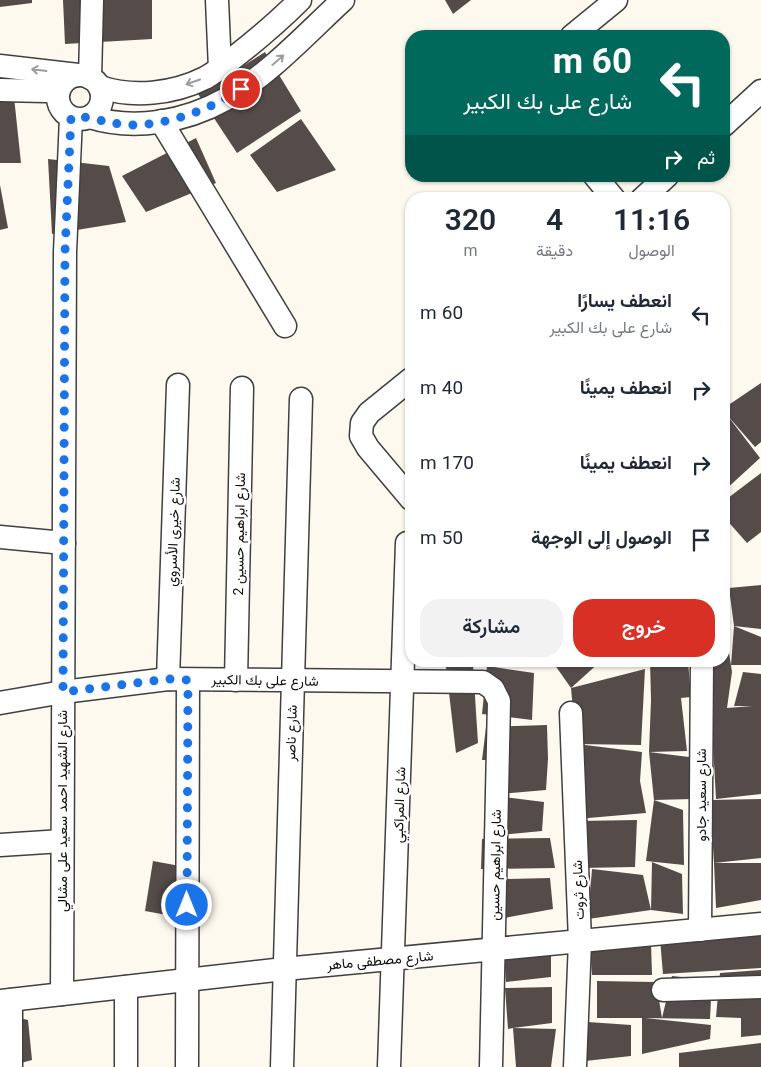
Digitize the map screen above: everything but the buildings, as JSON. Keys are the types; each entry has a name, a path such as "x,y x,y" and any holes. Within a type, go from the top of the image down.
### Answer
{"street":[{"path":"80,117 97,112 102,96 89,80 92,0"},
{"path":"217,0 220,69"},
{"path":"0,66 89,80 129,94 177,88 204,78 220,69 266,32 300,0"},
{"path":"89,80 65,81 58,93 60,108 80,117 124,124 161,122 194,113 226,99 262,74 343,0"},
{"path":"579,30 616,0"},
{"path":"0,90 46,90 58,93"},
{"path":"730,119 761,91"},
{"name":"شارع الشهيد احمد سعيد على مشالي","path":"62,994 65,252 80,117"},
{"path":"161,122 285,326"},
{"path":"600,182 608,192"},
{"path":"649,192 660,182"},
{"path":"405,384 369,412 362,423 361,436 368,448 405,492"},
{"name":"شارع خيرى الأسروي","path":"178,385 178,679 187,980 187,1067"},
{"name":"شارع ابراهيم حسين 2","path":"236,680 242,388"},
{"name":"شارع ناصر","path":"282,1067 301,399"},
{"path":"0,537 64,543"},
{"name":"شارع المراكبي","path":"389,1067 405,612"},
{"name":"شارع سعيد جادو","path":"700,930 702,667"},
{"name":"شارع على بك الكبير","path":"0,703 63,692 178,679 471,681"},
{"name":"شارع ابراهيم حسين","path":"471,681 483,682 493,689 499,701 491,1067"},
{"name":"شارع ثروت","path":"571,713 580,941 575,1067"},
{"path":"0,845 62,841"},
{"name":"شارع مصطفى ماهر","path":"5,1000 284,969 761,924"},
{"path":"126,987 126,1067"},
{"path":"663,990 761,987"},
{"path":"5,1000 11,1067"}],"route":[{"path":"187,905 188,680 168,679 63,692 65,252 71,118 77,120 90,117 106,122 130,125 161,122 194,113 226,99 241,89"}]}
